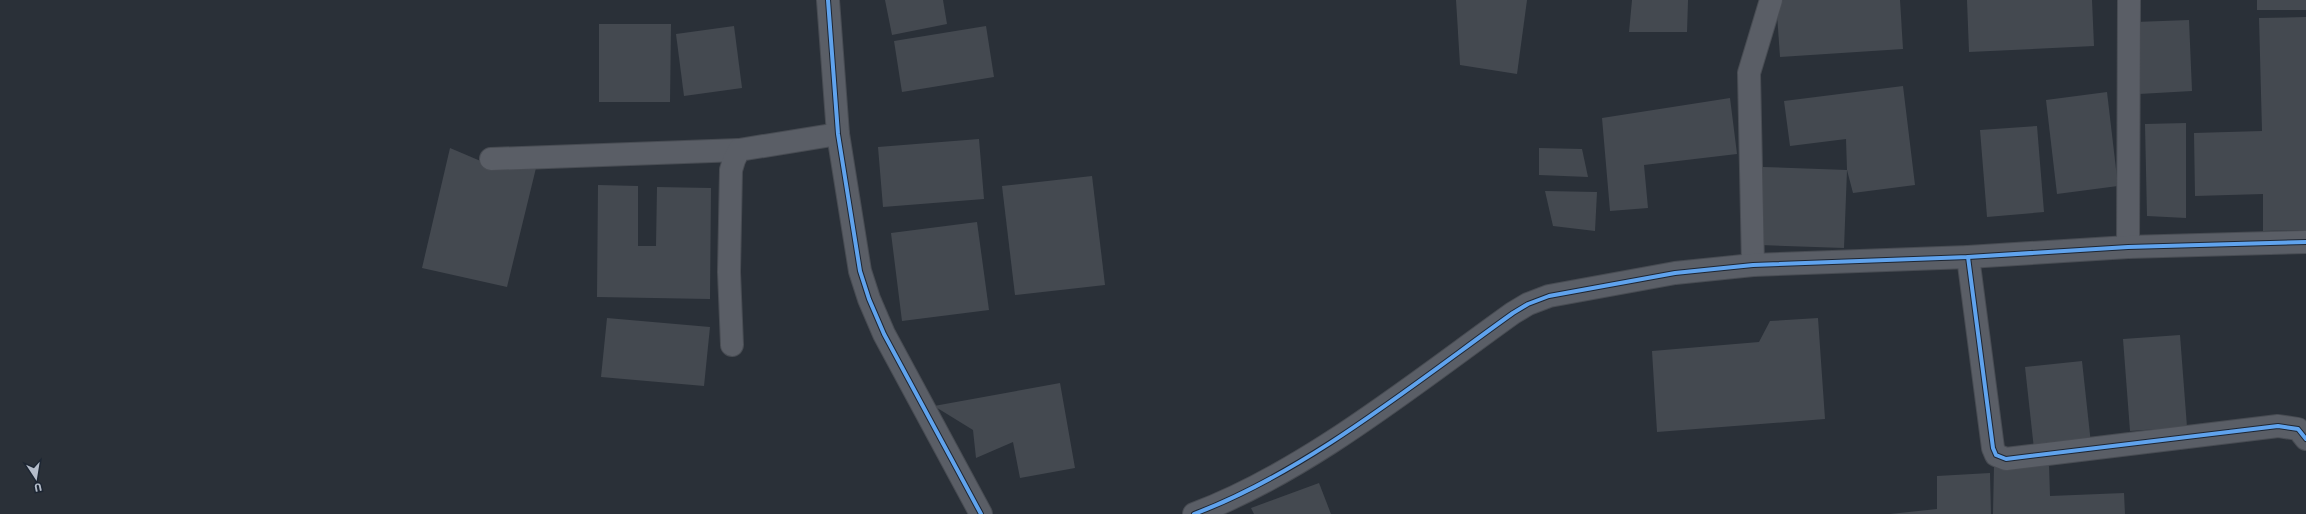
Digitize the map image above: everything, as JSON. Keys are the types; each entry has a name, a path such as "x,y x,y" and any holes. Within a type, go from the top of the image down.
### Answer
{"street":[{"path":"828,0 838,134 860,271 869,299 884,334 981,514"},
{"path":"1753,265 1749,73 1771,0"},
{"path":"2128,246 2129,0"},
{"path":"491,159 739,150 838,134"},
{"path":"732,345 729,272 731,170 739,150"},
{"path":"1194,514 1236,496 1308,456 1386,404 1528,304 1549,296 1674,273 1753,265 1968,257 2128,246 2306,242"},
{"path":"1968,257 1993,448 1996,455 2006,459 2278,426 2298,429 2306,439"}],"building":[{"path":"885,0 943,0 947,24 892,35"},
{"path":"1456,0 1527,0 1517,74 1460,65"},
{"path":"1632,0 1688,0 1687,32 1629,32"},
{"path":"1776,0 1900,0 1903,49 1780,57"},
{"path":"1967,0 2092,0 2094,46 1969,52"},
{"path":"2257,0 2306,0 2306,10 2257,10"},
{"path":"2306,17 2306,230 2263,231 2263,194 2195,196 2194,133 2262,131 2259,18"},
{"path":"2189,20 2192,91 2139,94 2135,22"},
{"path":"599,24 671,24 670,102 599,102"},
{"path":"734,26 742,88 684,96 676,34"},
{"path":"986,26 994,77 902,92 894,41"},
{"path":"1903,86 1915,185 1853,193 1847,170 1846,139 1790,146 1784,101"},
{"path":"2107,92 2118,186 2057,194 2046,100"},
{"path":"1730,98 1737,154 1644,165 1648,208 1610,211 1602,118"},
{"path":"2186,123 2186,218 2147,216 2145,124"},
{"path":"2037,126 2044,212 1987,217 1980,130"},
{"path":"979,139 984,199 883,207 878,147"},
{"path":"450,148 490,165 536,168 507,287 422,268"},
{"path":"1539,148 1582,149 1588,177 1539,175"},
{"path":"1763,167 1847,170 1844,248 1760,245"},
{"path":"1092,176 1105,285 1015,295 1002,186"},
{"path":"598,185 638,186 638,246 656,246 657,187 711,188 710,299 597,297"},
{"path":"1545,191 1597,192 1595,231 1553,226"},
{"path":"977,222 989,310 902,321 891,233"},
{"path":"607,318 710,327 704,386 601,377"},
{"path":"1818,318 1825,419 1657,432 1652,351 1759,342 1770,321"},
{"path":"2180,335 2187,427 2130,431 2123,339"},
{"path":"2082,361 2091,444 2034,449 2025,367"},
{"path":"1060,383 1075,468 1020,478 1013,442 976,458 973,430 934,406"},
{"path":"1994,465 2049,465 2050,496 2124,493 2125,514 1993,514"},
{"path":"1990,473 1991,514 1890,514 1937,509 1937,476"},
{"path":"1319,483 1331,514 1254,514 1251,508"}],"cycle path":[{"path":"828,0 838,134 860,271 869,299 884,334 981,514"},
{"path":"1194,514 1236,496 1277,475 1318,450 1399,396 1513,313 1528,304 1549,296 1675,273 1753,265 1968,257 2128,247 2306,242"},
{"path":"1968,257 1993,448 1996,455 2006,459 2278,426 2298,429 2306,439"}]}
